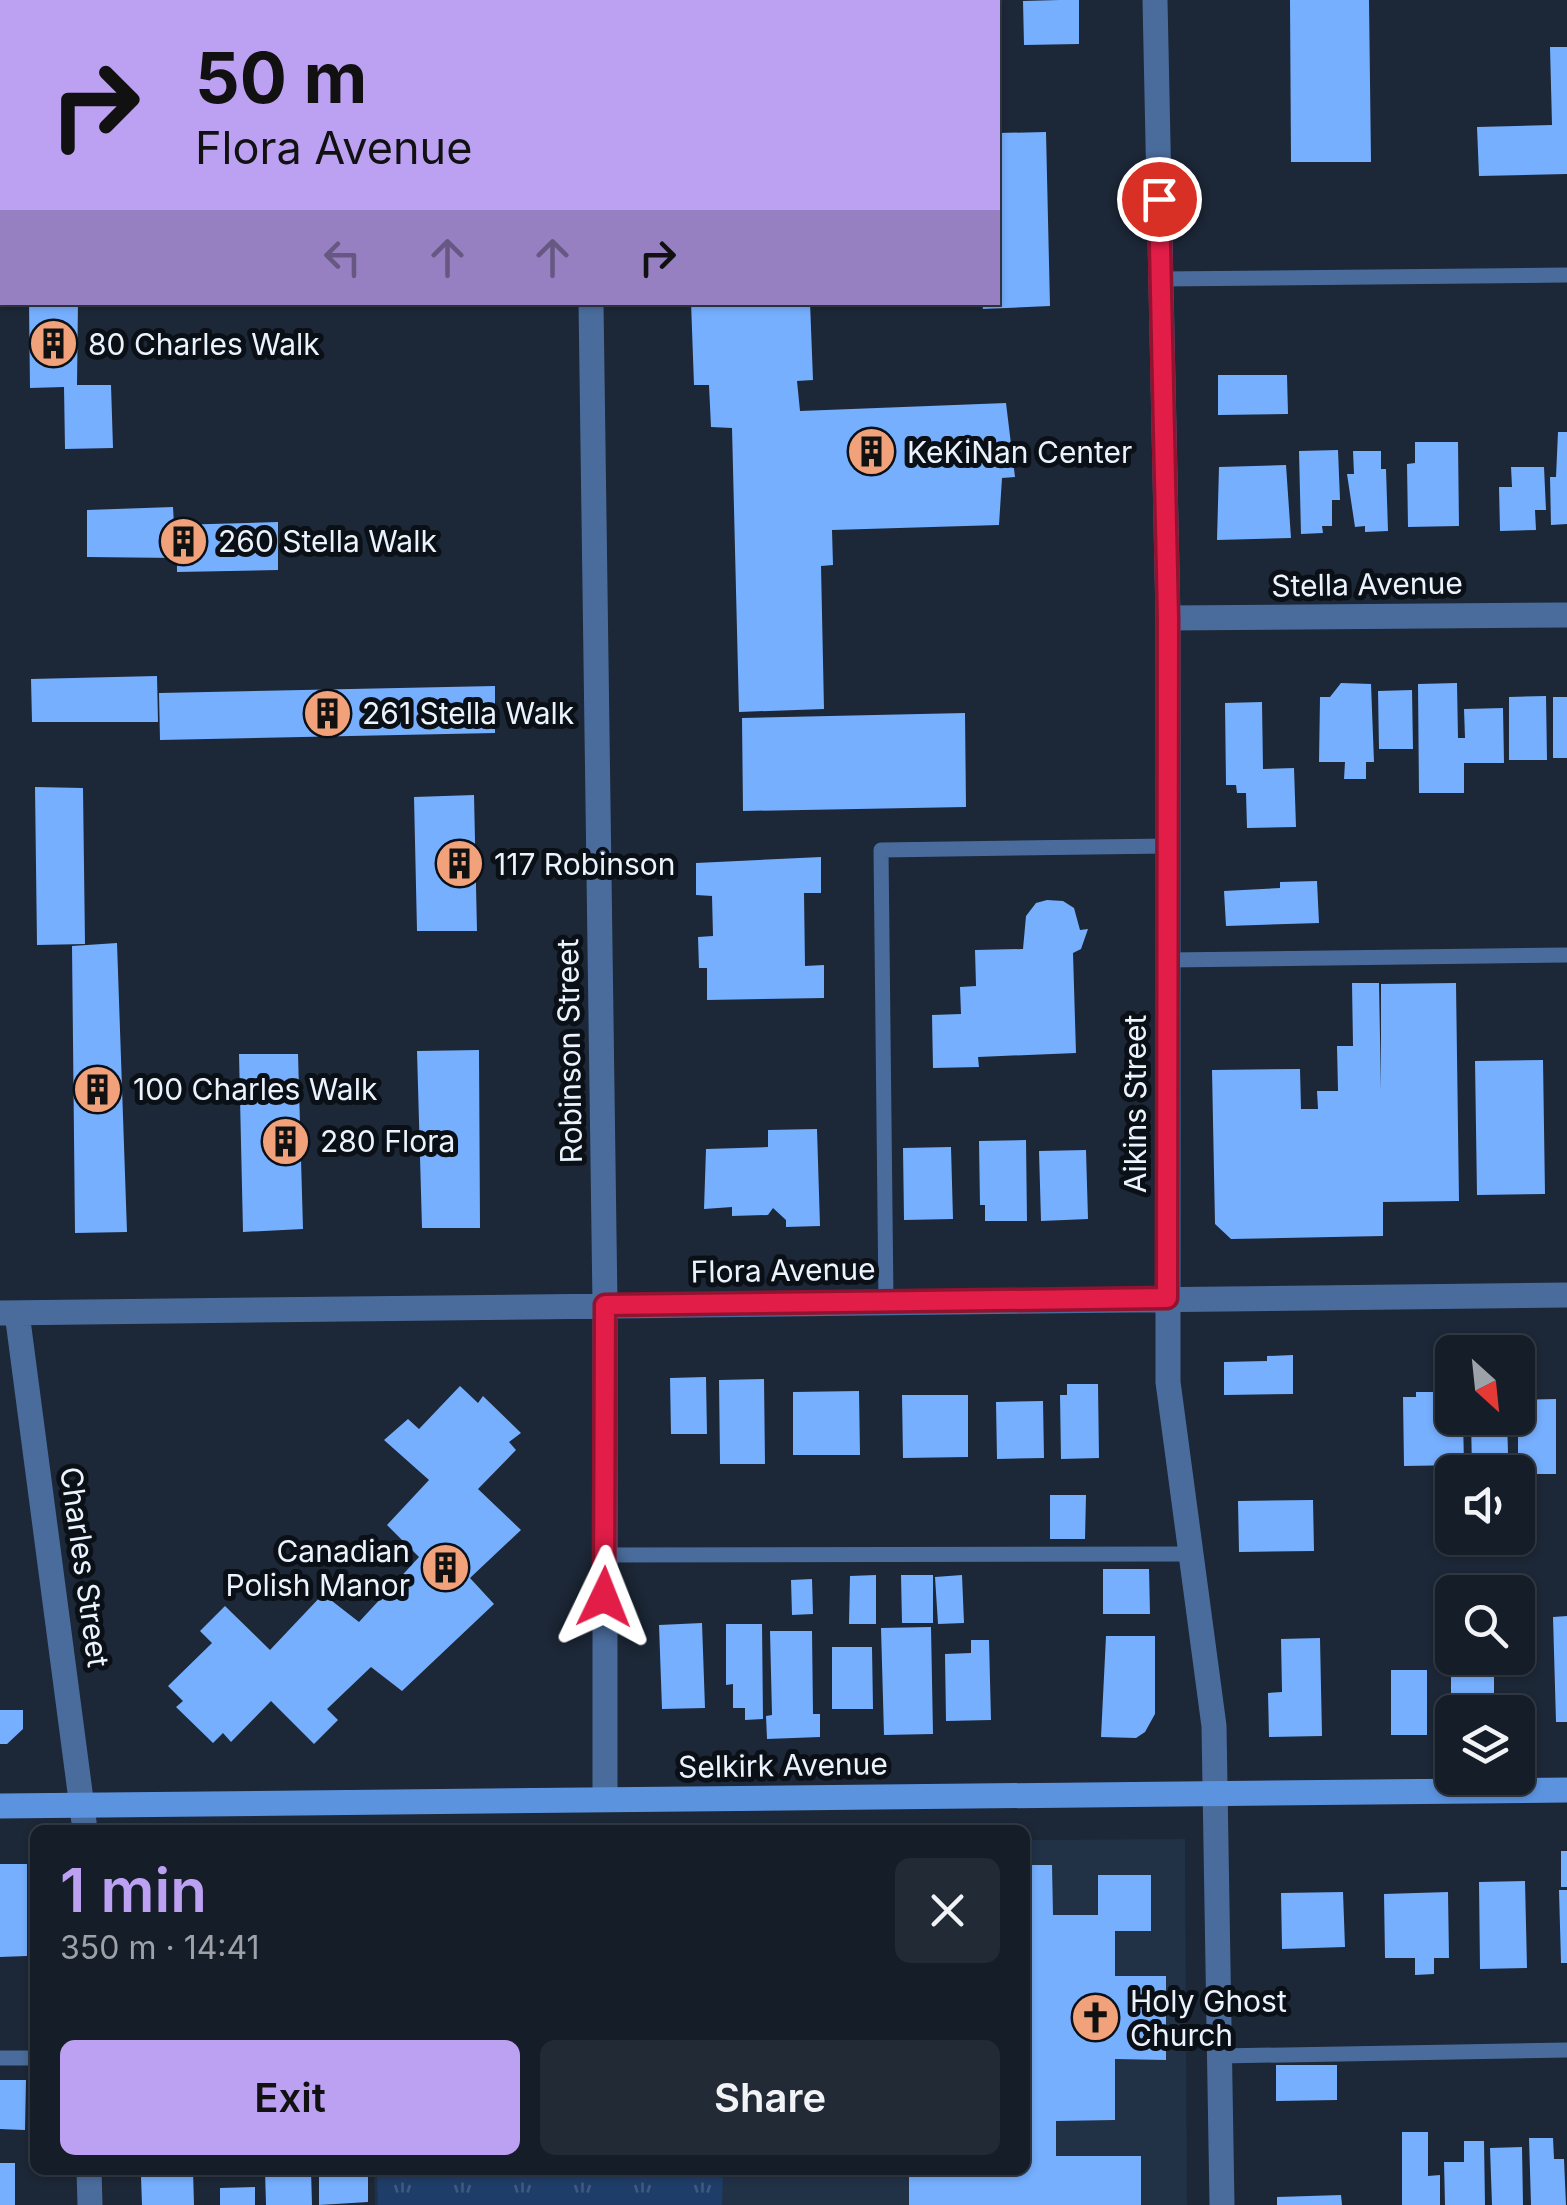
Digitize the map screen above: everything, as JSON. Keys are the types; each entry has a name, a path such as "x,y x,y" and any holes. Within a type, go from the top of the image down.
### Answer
{"main road":[{"name":"Selkirk Avenue","path":"0,1806 85,1818 605,1800 1567,1790"}],"street":[{"name":"Aikins Street","path":"1155,0 1168,618 1168,1382 1214,1726 1222,2205"},
{"name":"Robinson Street","path":"591,305 605,1305 605,1800"},
{"name":"Stella Avenue","path":"1168,618 1567,614"},
{"name":"Flora Avenue","path":"9,1313 1567,1295"},
{"name":"Charles Street","path":"9,1313 85,1818"},
{"path":"90,2175 90,2205"}],"lane":[{"path":"1161,279 1567,275"},
{"path":"886,1301 881,850 1168,846"},
{"path":"1168,960 1567,956"},
{"path":"605,1555 1189,1554"},
{"path":"1220,2056 1567,2050"},
{"path":"0,2058 30,2058"}],"shaded area":[{"path":"1185,1839 1187,2205 375,2205 374,2175 1030,2175 1030,1840"}],"green space":[{"path":"377,2175 723,2175 722,2205 378,2205"}],"building":[{"path":"1079,0 1079,44 1024,45 1023,1"},
{"path":"1290,0 1369,0 1371,162 1291,162"},
{"path":"1550,47 1567,47 1567,174 1479,176 1477,127 1552,125"},
{"path":"1046,132 1050,306 983,309 982,305 1000,305 1000,133"},
{"name":"80 Charles Walk","path":"29,305 78,305 77,385 111,385 113,448 65,449 64,387 30,388"},
{"name":"KeKiNan Center","path":"691,305 810,305 813,380 797,381 800,411 1006,403 1015,477 1002,478 999,525 832,530 833,565 821,566 824,709 739,712 732,428 711,427 709,385 694,385"},
{"path":"1218,375 1287,375 1288,414 1218,415"},
{"path":"1558,432 1567,432 1567,524 1551,525 1550,477 1556,477"},
{"path":"1415,442 1458,442 1459,526 1408,527 1407,464 1415,463"},
{"path":"1338,450 1340,500 1332,500 1332,526 1322,526 1323,533 1301,534 1299,451"},
{"path":"1353,451 1381,451 1381,469 1386,469 1388,531 1365,532 1365,526 1355,527 1347,474 1354,474"},
{"path":"1286,465 1291,538 1217,540 1219,467"},
{"path":"1511,467 1544,467 1546,510 1535,510 1536,530 1500,531 1499,487 1512,487"},
{"name":"260 Stella Walk","path":"173,507 174,525 278,522 278,570 177,572 177,558 87,557 87,510"},
{"path":"157,676 158,722 32,722 31,679"},
{"path":"1341,683 1371,684 1374,762 1366,762 1366,779 1344,779 1345,762 1319,762 1320,697 1330,697"},
{"path":"1457,683 1458,738 1465,738 1464,709 1503,708 1504,763 1464,763 1464,793 1419,793 1418,684"},
{"name":"261 Stella Walk","path":"495,686 495,733 160,740 159,693"},
{"path":"1412,690 1413,749 1379,749 1378,691"},
{"path":"1546,696 1547,760 1509,760 1509,697"},
{"path":"1553,697 1567,697 1567,758 1553,758"},
{"path":"1262,702 1263,769 1294,768 1296,827 1247,828 1246,793 1237,793 1236,785 1226,785 1225,703"},
{"path":"965,713 966,807 743,811 742,718"},
{"path":"35,787 83,788 85,944 37,945"},
{"path":"474,795 477,931 417,931 414,797"},
{"path":"821,857 821,893 804,893 805,966 824,965 824,998 707,1000 707,968 699,968 698,937 713,936 712,896 696,895 696,863"},
{"path":"1317,881 1319,923 1226,926 1224,891 1280,888 1280,882"},
{"path":"1063,901 1074,908 1080,930 1088,929 1081,949 1073,953 1076,1053 978,1057 979,1067 933,1068 932,1015 961,1014 960,987 976,986 975,950 1023,949 1026,916 1036,903"},
{"name":"100 Charles Walk","path":"117,943 127,1232 75,1233 72,946"},
{"path":"1352,983 1379,983 1381,1090 1381,984 1456,983 1459,1201 1383,1202 1383,1236 1231,1239 1215,1224 1212,1070 1300,1069 1301,1109 1318,1109 1317,1091 1338,1091 1337,1046 1353,1046"},
{"path":"479,1050 480,1228 422,1228 417,1051"},
{"path":"239,1054 298,1054 303,1229 243,1232"},
{"path":"1543,1060 1545,1194 1477,1195 1475,1061"},
{"path":"817,1129 820,1226 786,1227 786,1220 773,1208 768,1215 732,1216 732,1207 704,1209 706,1149 768,1147 768,1130"},
{"path":"1026,1140 1027,1221 985,1221 985,1205 980,1205 979,1141"},
{"path":"951,1147 953,1219 904,1220 903,1148"},
{"path":"1086,1150 1088,1219 1041,1221 1039,1151"},
{"path":"1293,1355 1293,1394 1224,1395 1224,1362 1267,1361 1267,1356"},
{"path":"706,1377 707,1434 671,1434 670,1378"},
{"path":"764,1379 765,1464 720,1464 719,1380"},
{"path":"1067,1384 1098,1384 1099,1458 1061,1459 1060,1395 1067,1395"},
{"name":"Canadian Polish Manor","path":"460,1386 478,1403 483,1396 521,1433 509,1442 516,1450 478,1489 521,1530 470,1578 494,1604 402,1691 371,1667 327,1709 338,1720 314,1744 271,1701 231,1742 223,1733 213,1743 176,1707 183,1701 168,1686 212,1643 200,1631 225,1606 270,1650 323,1594 359,1622 419,1557 387,1525 429,1480 384,1440 408,1419 419,1429"},
{"path":"859,1391 860,1455 793,1455 793,1392"},
{"path":"1416,1392 1435,1392 1435,1435 1463,1435 1464,1455 1435,1455 1435,1465 1404,1466 1403,1397 1416,1397"},
{"path":"902,1395 968,1395 968,1457 903,1458"},
{"path":"1556,1399 1556,1474 1535,1474 1535,1455 1518,1455 1518,1435 1535,1435 1535,1400"},
{"path":"1043,1401 1044,1458 997,1459 996,1402"},
{"path":"1471,1435 1507,1435 1508,1453 1472,1455"},
{"path":"1050,1495 1086,1495 1085,1539 1050,1539"},
{"path":"1313,1500 1314,1551 1239,1552 1238,1501"},
{"path":"1103,1569 1149,1569 1150,1614 1103,1614"},
{"path":"876,1575 876,1624 849,1624 850,1576"},
{"path":"901,1575 933,1575 933,1623 902,1623"},
{"path":"962,1575 964,1623 938,1624 935,1577"},
{"path":"812,1579 813,1614 792,1615 791,1580"},
{"path":"1567,1616 1567,1722 1556,1722 1553,1617"},
{"path":"702,1623 705,1708 662,1709 659,1625"},
{"path":"726,1624 762,1624 763,1719 745,1720 745,1708 733,1708 733,1684 726,1685"},
{"path":"931,1627 933,1734 884,1735 881,1628"},
{"path":"770,1631 812,1631 813,1714 820,1714 820,1737 767,1739 766,1716 772,1715"},
{"path":"1106,1636 1155,1636 1155,1714 1145,1732 1136,1738 1101,1737"},
{"path":"1320,1638 1322,1736 1269,1737 1268,1693 1282,1692 1281,1639"},
{"path":"971,1640 989,1640 991,1720 946,1721 945,1654 971,1653"},
{"path":"832,1647 872,1647 873,1709 832,1709"},
{"path":"1391,1670 1427,1670 1427,1735 1391,1735"},
{"path":"1451,1675 1494,1675 1494,1695 1451,1695"},
{"path":"0,1710 23,1710 23,1729 7,1744 0,1744"},
{"path":"1561,1851 1567,1851 1567,1887 1561,1887"},
{"path":"0,1864 27,1864 27,1956 0,1957"},
{"name":"Holy Ghost Church","path":"1030,1865 1052,1865 1053,1915 1098,1915 1098,1875 1151,1875 1151,1931 1115,1931 1115,1976 1166,1976 1166,2060 1115,2059 1115,2120 1056,2121 1056,2156 1141,2156 1141,2205 909,2205 909,2175 1030,2175"},
{"path":"1525,1881 1527,1968 1480,1969 1479,1882"},
{"path":"1559,1890 1567,1890 1567,1963 1561,1963"},
{"path":"1343,1892 1345,1947 1282,1949 1281,1893"},
{"path":"1448,1892 1449,1958 1434,1958 1434,1974 1415,1975 1415,1958 1385,1958 1384,1894"},
{"path":"1276,2065 1337,2065 1337,2100 1276,2101"},
{"path":"0,2080 26,2080 25,2130 0,2129"},
{"path":"1402,2132 1428,2132 1428,2176 1440,2175 1440,2205 1402,2205"},
{"path":"1529,2138 1553,2138 1554,2159 1564,2159 1566,2205 1531,2205"},
{"path":"1464,2141 1484,2141 1485,2205 1445,2205 1444,2162 1464,2162"},
{"path":"1522,2147 1523,2205 1492,2205 1490,2148"},
{"path":"0,2163 15,2163 15,2205 0,2205"},
{"path":"193,2175 194,2205 142,2205 141,2177"},
{"path":"265,2175 311,2175 312,2205 266,2205"},
{"path":"319,2175 368,2175 368,2202 319,2205"},
{"path":"255,2187 255,2205 220,2205 220,2188"},
{"path":"1341,2195 1342,2205 1277,2205 1277,2197"}],"place":[{"name":"80 Charles Walk","path":"53,344"},
{"name":"KeKiNan Center","path":"872,452"},
{"name":"260 Stella Walk","path":"183,541"},
{"name":"261 Stella Walk","path":"327,713"},
{"name":"117 Robinson","path":"459,864"},
{"name":"100 Charles Walk","path":"98,1089"},
{"name":"280 Flora","path":"285,1141"},
{"name":"Canadian Polish Manor","path":"445,1568"},
{"name":"Holy Ghost Church","path":"1095,2018"}],"route":[{"path":"604,1597 605,1305 1167,1298 1168,618 1159,199"}]}
